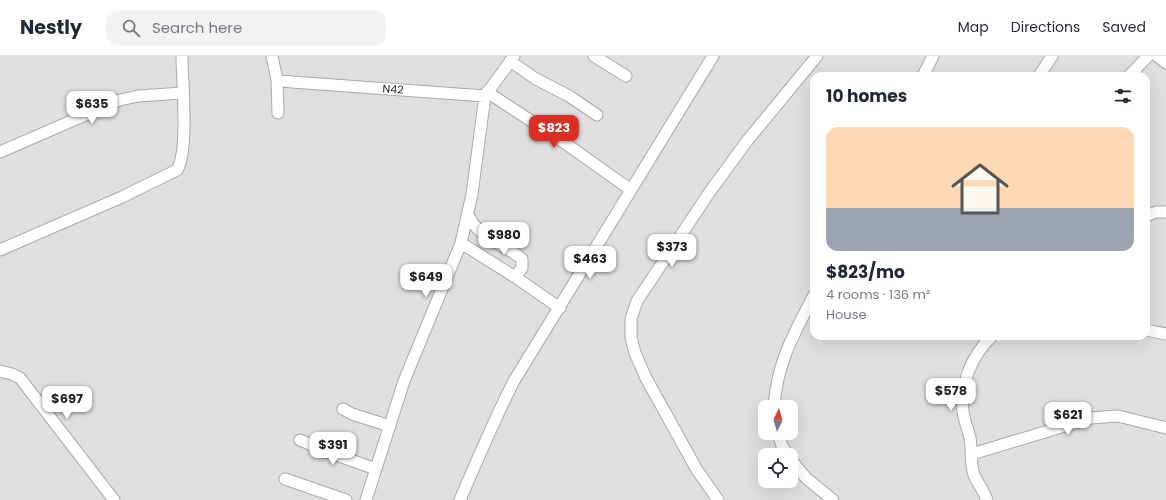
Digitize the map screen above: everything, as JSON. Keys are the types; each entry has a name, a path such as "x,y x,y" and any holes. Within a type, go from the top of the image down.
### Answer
{"street":[{"path":"0,250 122,197 177,170 180,166 182,154 182,56"},
{"path":"272,56 277,80 278,113"},
{"path":"594,56 626,76"},
{"path":"460,500 471,472 511,387 713,56"},
{"path":"718,500 697,470 646,378 635,353 631,337 631,319 637,301 709,193 747,141 817,56"},
{"path":"925,72 933,56"},
{"path":"1042,72 1052,56"},
{"path":"1133,72 1148,56"},
{"path":"1157,56 1166,63"},
{"path":"366,500 404,382 461,243 472,194 486,94 512,59 536,79 569,96 597,114"},
{"name":"N42","path":"277,80 486,94"},
{"path":"0,152 120,100 138,96 183,93"},
{"path":"486,94 562,141 631,190"},
{"path":"1150,214 1156,212 1166,212"},
{"path":"468,215 486,237 522,259 522,268 515,277"},
{"path":"461,243 515,277 560,308"},
{"path":"775,400 778,376 785,353 810,303"},
{"path":"1150,331 1166,334"},
{"path":"987,500 974,475 970,438 963,412 966,377 980,349 988,340"},
{"path":"0,371 20,378 114,500"},
{"path":"344,409 352,414 390,426"},
{"path":"972,454 1091,418 1118,416 1166,428"},
{"path":"300,440 376,469"},
{"path":"798,468 806,478 833,500"},
{"path":"285,480 346,500"}],"shaded area":[{"path":"0,56 1166,56 1166,500 0,500"}]}
